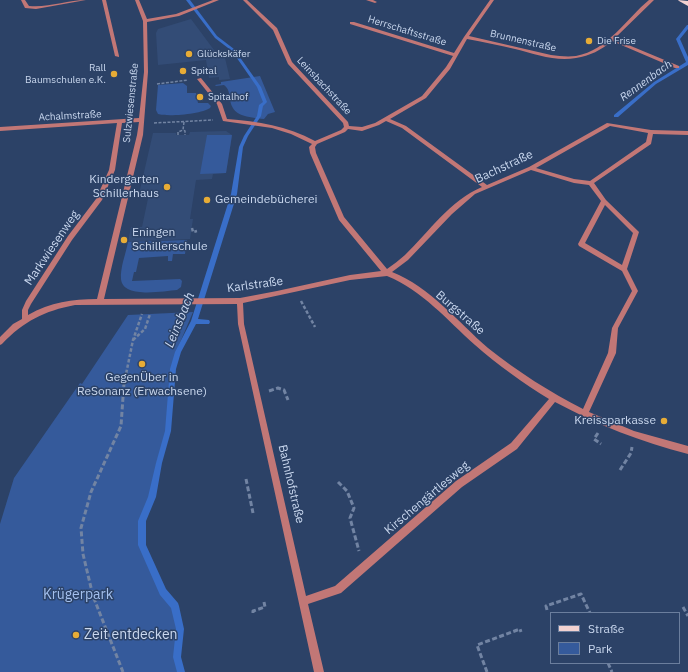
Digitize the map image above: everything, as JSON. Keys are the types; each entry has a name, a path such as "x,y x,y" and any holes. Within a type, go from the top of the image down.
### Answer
{"main road":[{"path":"681,0 688,4"}],"street":[{"path":"23,0 27,7 36,8 84,0"},
{"path":"104,0 117,56"},
{"name":"Sulzwiesenstraße","path":"100,302 140,135 146,72 145,21 137,0"},
{"path":"145,21 177,15 215,0"},
{"name":"Leinsbachstraße","path":"244,0 275,30 290,63 346,123 347,127"},
{"path":"368,0 374,2"},
{"name":"Herrschaftsstraße","path":"347,127 362,130 388,120 424,97 448,68 466,37 492,0"},
{"name":"Brunnenstraße","path":"466,37 511,47 548,58 571,58 594,51 612,40 652,0"},
{"name":"Herrschaftsstraße","path":"352,23 456,55"},
{"path":"612,40 676,67"},
{"path":"199,79 220,104 225,120 252,122 291,131 315,143 343,131 347,127"},
{"name":"Achalmstraße","path":"0,129 141,120"},
{"path":"388,120 404,127 486,187"},
{"name":"Markwiesenweg","path":"25,319 25,310 28,303 70,238 99,200 112,170 120,122"},
{"name":"Bachstraße","path":"387,273 406,258 450,212 464,200 486,187 531,168 609,124 651,132 688,133"},
{"path":"591,184 649,143 651,132"},
{"name":"Burgstraße","path":"315,143 312,147 315,160 342,218 387,273 396,276 414,287 487,352 521,376 555,397 585,413 628,432 688,450"},
{"path":"531,168 574,181 591,184 604,200 636,232 624,269"},
{"path":"585,413 612,353 615,328 635,291 624,269 581,244 604,200"},
{"name":"Karlstraße","path":"100,302 146,303 205,300 240,301 364,274 387,273"},
{"name":"Bahnhofstraße","path":"240,301 241,324 319,672"},
{"path":"0,342 25,319 46,308 75,302 100,302"},
{"name":"Kirschengärtlesweg","path":"304,601 338,590 459,484 514,446 555,397"}],"path":[{"path":"144,85 199,79"},
{"path":"152,123 225,120"},
{"path":"184,122 183,130 186,131 185,135"},
{"path":"178,135 178,132 183,130"},
{"path":"192,228 193,232 197,232"},
{"path":"300,298 315,328"},
{"path":"123,672 93,596 83,554 81,528 91,492 121,426 124,378 133,340 146,303"},
{"path":"133,340 139,337 147,327 150,312"},
{"path":"267,392 281,388 284,390 288,400"},
{"path":"599,432 594,439 601,444"},
{"path":"620,470 631,453 632,448"},
{"path":"246,479 253,513"},
{"path":"338,482 347,491 354,508 350,518 360,553"},
{"path":"547,610 546,606 581,594 590,612"},
{"path":"253,613 253,611 265,607 264,602"},
{"path":"683,606 688,616"},
{"path":"487,672 477,645 520,629 521,632"}],"shaded area":[{"name":"Glückskäfer","path":"191,19 214,50 225,58 230,79 219,80 219,77 209,78 206,60 158,65 156,33 158,29"},
{"name":"Kindergarten Schillerhaus","path":"226,131 232,135 226,173 213,174 212,179 196,180 190,219 193,219 190,239 128,242 131,227 142,227 149,194 139,194 153,133 176,133 176,135 189,135 190,132"}],"green space":[{"path":"260,76 275,112 268,114 264,119 247,117 237,113 231,105 227,88 224,85 215,85 221,84 221,82"},
{"path":"183,83 187,86 187,93 196,93 198,103 208,103 211,106 210,108 200,112 185,114 158,114 156,110 158,85"},
{"path":"207,135 232,135 226,173 200,174"},
{"path":"187,240 185,254 173,254 172,261 168,261 168,256 139,258 136,272 134,272 132,281 180,279 182,281 181,287 177,290 136,292 123,285 121,270 128,242"},
{"name":"Krügerpark","path":"193,312 176,352 172,369 166,431 157,462 150,496 140,520 140,546 162,594 173,608 178,630 175,656 179,672 0,672 0,524 14,478 80,383 82,384 128,315"}],"waterway":[{"name":"Leinsbach","path":"188,0 216,37 233,50 259,87 265,102 261,105 259,116 241,147 234,194 194,321"},
{"name":"Rennenbach","path":"688,26 678,39 688,62"},
{"name":"Rennenbach","path":"616,116 655,83 688,63"},
{"name":"Leinsbach","path":"181,672 177,657 180,629 175,606 163,592 142,545 142,521 152,497 159,463 168,431 173,369 178,352 194,321"},
{"name":"Rennenbach","path":"194,321 207,322"}],"place":[{"name":"Die Frise","path":"589,41"},
{"name":"Glückskäfer","path":"189,54"},
{"name":"Spital","path":"183,71"},
{"name":"Rall Baumschulen e.K.","path":"114,74"},
{"name":"Spitalhof","path":"200,97"},
{"name":"Kindergarten Schillerhaus","path":"167,187"},
{"name":"Gemeindebücherei","path":"207,200"},
{"name":"Eningen Schillerschule","path":"124,240"},
{"name":"GegenÜber in ReSonanz (Erwachsene)","path":"142,364"},
{"name":"Kreissparkasse","path":"664,421"},
{"name":"Zeit entdecken","path":"76,635"}]}
